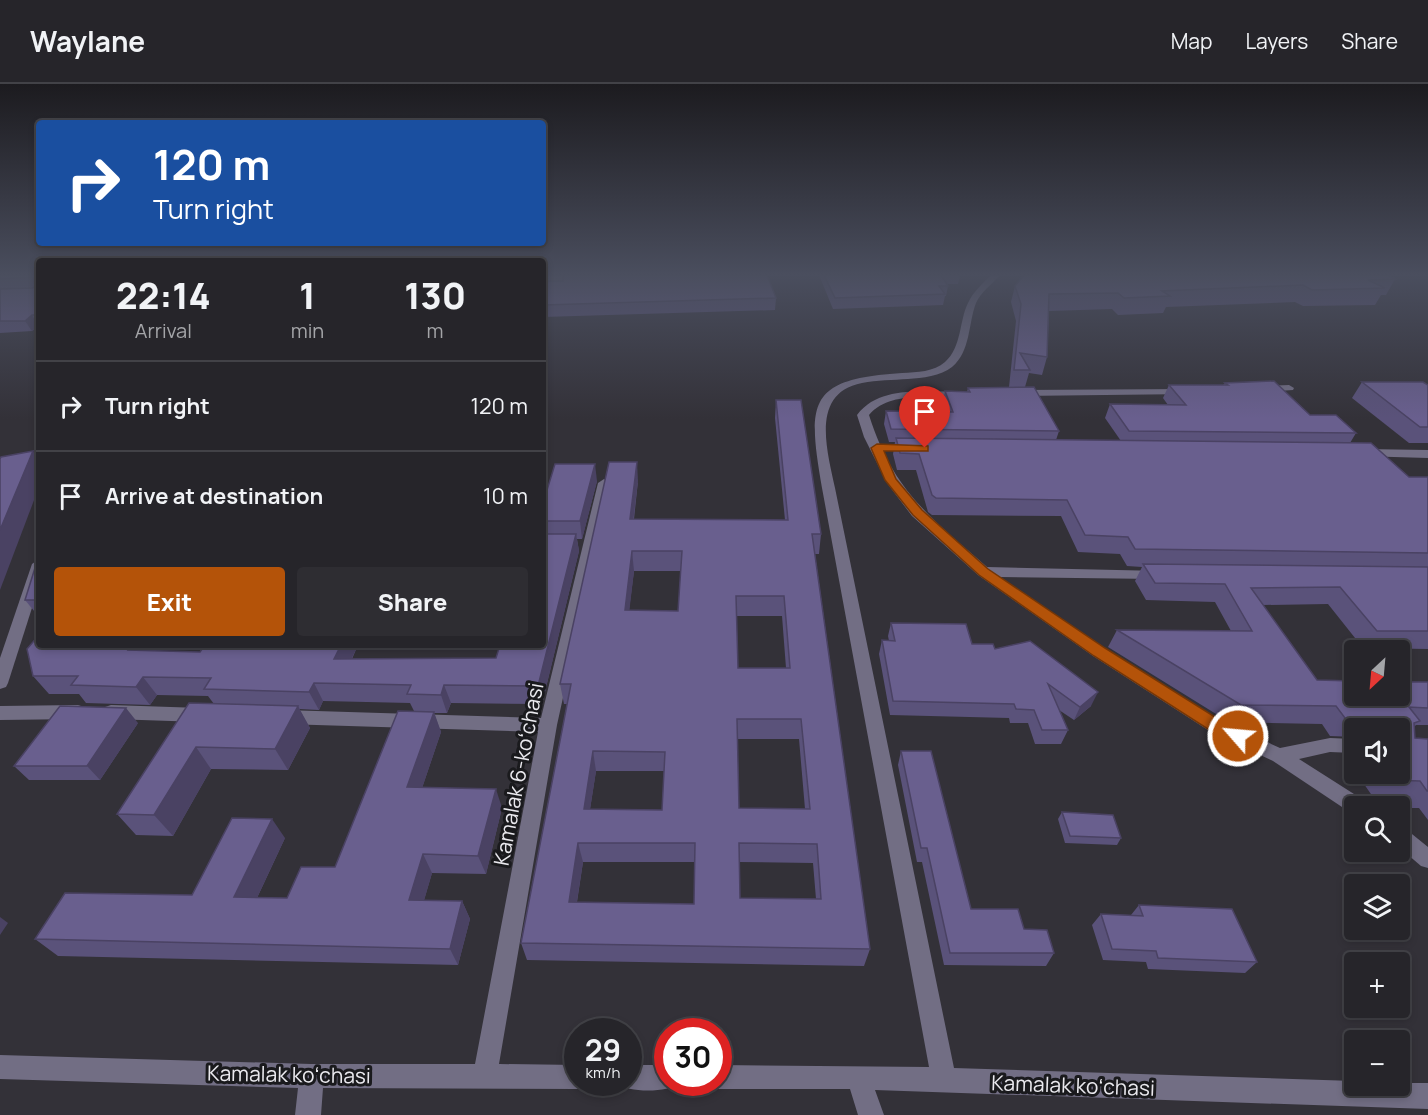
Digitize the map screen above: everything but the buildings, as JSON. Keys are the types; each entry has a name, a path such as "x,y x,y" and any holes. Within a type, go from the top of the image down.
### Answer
{"street":[{"path":"944,1080 874,709 821,451 823,405 829,396 851,383 924,374 942,369 957,353 966,323"},
{"path":"1253,389 1289,388"},
{"path":"1008,393 1206,391"},
{"path":"974,395 903,395 885,399 868,408 863,415 870,436 883,448 891,480 917,513 983,572 1099,652 1217,727 1279,756 1344,798"},
{"path":"1344,453 1428,454"},
{"name":"Kamalak 6-koʻchasi","path":"485,1076 548,724 584,545 604,483"},
{"path":"983,572 1171,574"},
{"path":"0,683 36,573"},
{"path":"0,713 42,711 219,716"},
{"path":"266,717 548,724"},
{"path":"1279,756 1330,746 1344,746"},
{"path":"1410,845 1428,860"},
{"name":"Kamalak koʻchasi","path":"0,1067 311,1076 564,1077"},
{"path":"308,1115 311,1076"},
{"name":"Kamalak koʻchasi","path":"732,1077 858,1077 1428,1096"},
{"path":"858,1077 871,1115"}],"route":[{"path":"925,448 877,448 891,480 917,513 983,572 1099,652 1217,727 1238,736"}]}
